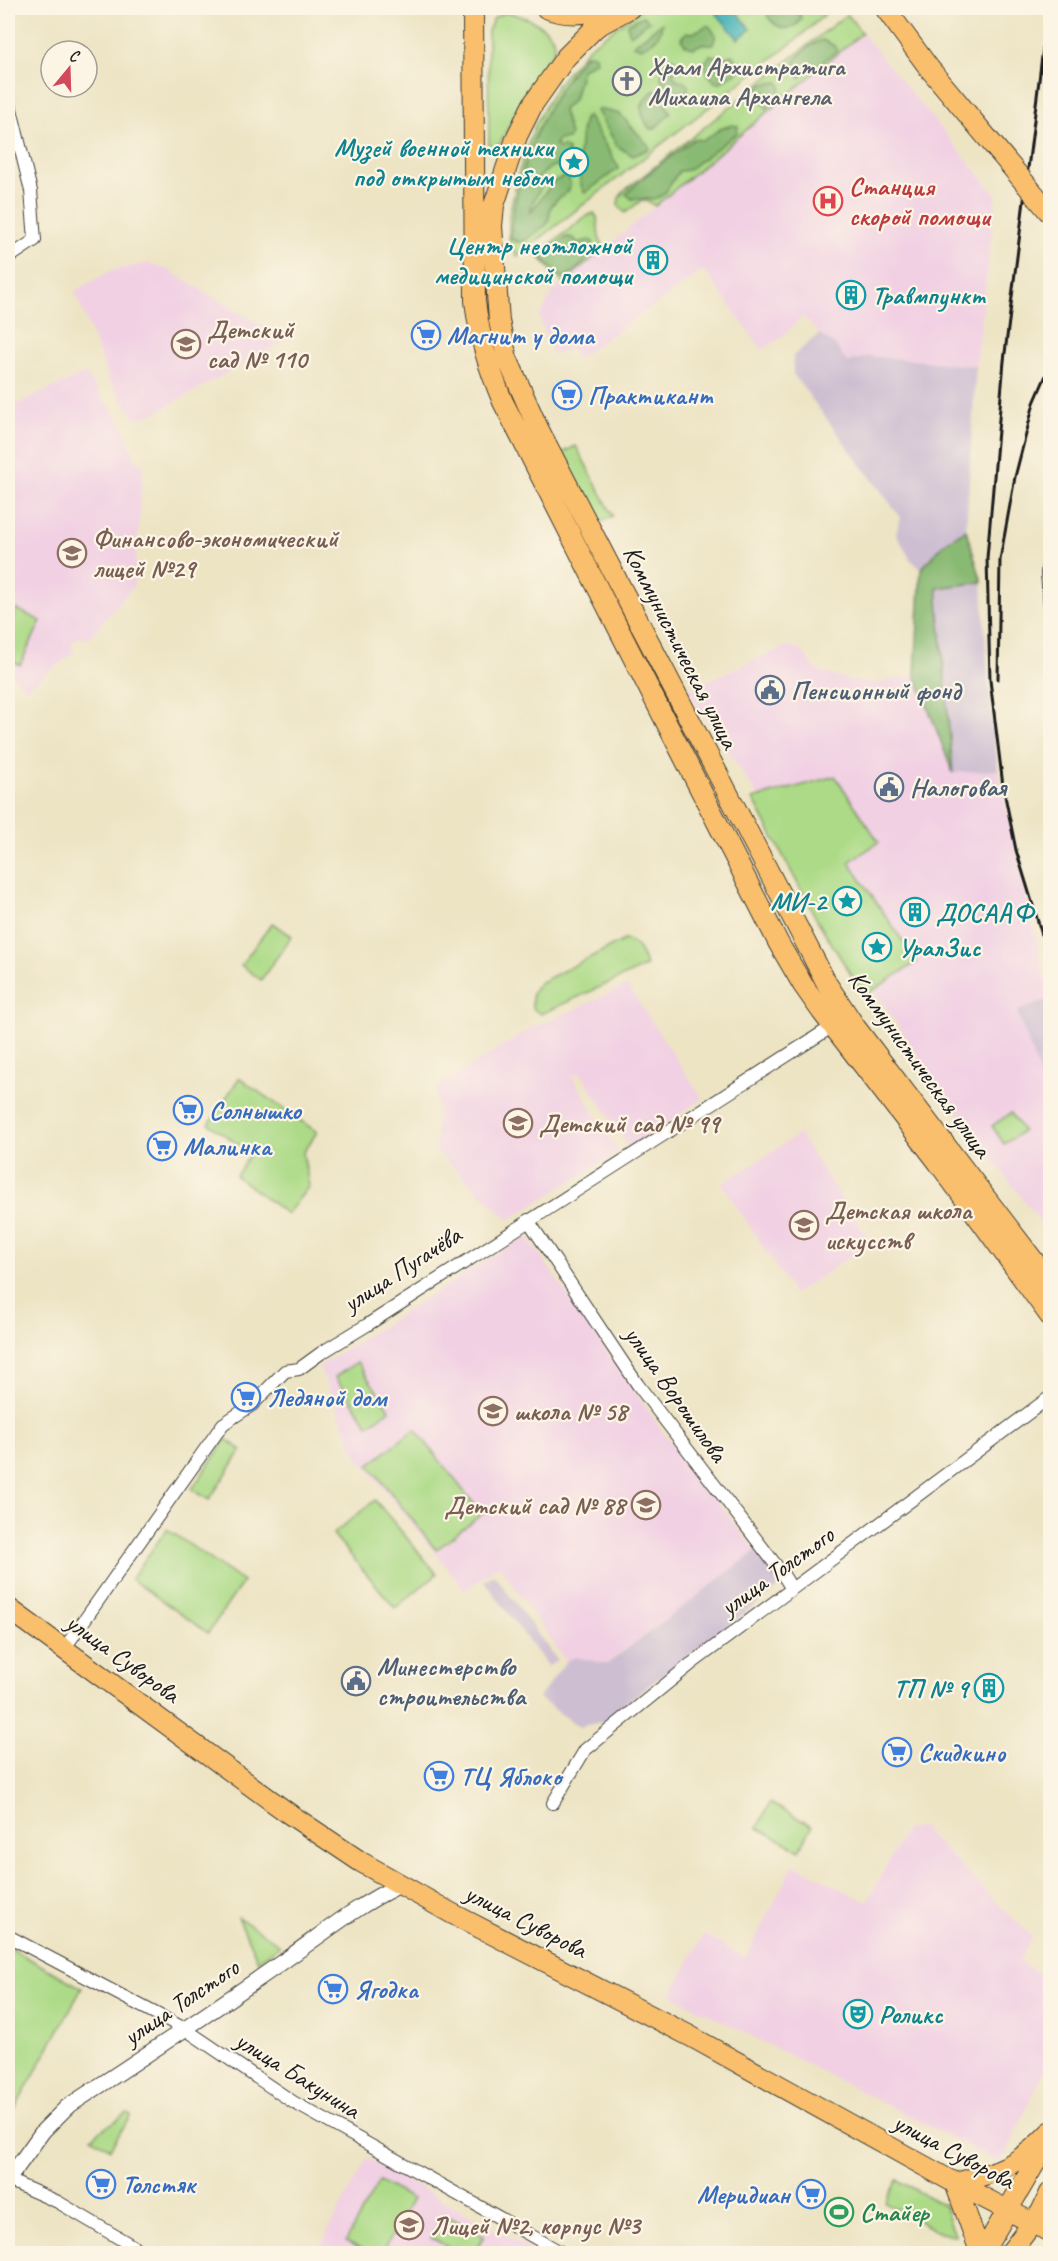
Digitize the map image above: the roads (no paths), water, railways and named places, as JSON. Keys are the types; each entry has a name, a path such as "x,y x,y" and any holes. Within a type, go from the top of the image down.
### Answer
{"main road":[{"name":"Коммунистическая улица","path":"473,8 474,282 480,339 489,370 503,402 802,985 841,1021 1050,1282"},
{"path":"546,8 564,14 580,14 610,8"},
{"name":"Коммунистическая улица","path":"630,8 596,27 581,40 548,81 517,136 500,184 494,205 492,226 496,300 507,358 538,428 810,952 841,1021 938,1162 1050,1316"},
{"path":"876,8 900,30"},
{"path":"885,8 929,68 1050,213"},
{"name":"улица Суворова","path":"8,1608 288,1813 361,1862 400,1885 690,2036 955,2183 1009,2210 1041,2213 1050,2232"},
{"path":"982,2253 955,2183 991,2174 1012,2165 1035,2149 1050,2134"},
{"path":"982,2253 1009,2210 1050,2134"},
{"path":"1009,2253 1041,2213 1050,2193"}],"street":[{"path":"8,97 31,191 35,240 8,258"},
{"path":"1050,541 1047,574 1050,607"},
{"name":"улица Пугачёва","path":"64,1649 223,1424 252,1405 285,1371 306,1364 841,1021"},
{"name":"улица Ворошилова","path":"528,1220 638,1385 792,1589"},
{"name":"улица Толстого","path":"553,1803 585,1750 691,1664 846,1551 1050,1397"},
{"name":"улица Толстого","path":"8,2180 43,2131 67,2107 185,2029 362,1906 400,1885"},
{"name":"улица Бакунина","path":"8,1936 185,2029 293,2102 564,2253"},
{"path":"8,2180 58,2202 146,2253"}],"water":[{"path":"712,8 733,8 751,29 738,39"}],"railway":[{"path":"1048,8 1004,361 987,558 990,680 1003,786 1016,850 1050,961"},
{"path":"998,679 1000,560 1015,477 1034,403 1050,366"}],"place":[{"name":"Храм Архистратига Михаила Архангела","path":"627,81"},
{"name":"Музей военной техники под открытым небом","path":"574,162"},
{"name":"Станция скорой помощи","path":"828,201"},
{"name":"Центр неотложной медицинской помощи","path":"653,260"},
{"name":"Травмпункт","path":"851,295"},
{"name":"Магнит у дома","path":"426,335"},
{"name":"Детский сад № 110","path":"186,344"},
{"name":"Практикант","path":"567,395"},
{"name":"Финансово-экономический лицей №29","path":"72,553"},
{"name":"Пенсионный фонд","path":"770,690"},
{"name":"Налоговая","path":"889,787"},
{"name":"МИ-2","path":"847,901"},
{"name":"ДОСААФ","path":"915,912"},
{"name":"УралЗис","path":"877,947"},
{"name":"Солнышко","path":"188,1110"},
{"name":"Детский сад № 99","path":"518,1123"},
{"name":"Малинка","path":"162,1146"},
{"name":"Детская школа искусств","path":"804,1225"},
{"name":"Ледяной дом","path":"246,1397"},
{"name":"школа № 58","path":"493,1411"},
{"name":"Детский сад № 88","path":"646,1505"},
{"name":"Минестерство строительства","path":"356,1681"},
{"name":"ТП № 9","path":"989,1688"},
{"name":"Скидкино","path":"897,1752"},
{"name":"ТЦ Яблоко","path":"439,1776"},
{"name":"Ягодка","path":"333,1989"},
{"name":"Роликс","path":"858,2014"},
{"name":"Толстяк","path":"101,2184"},
{"name":"Меридиан","path":"811,2194"},
{"name":"Стайер","path":"839,2212"},
{"name":"Лицей №2, корпус №3","path":"409,2225"}]}
